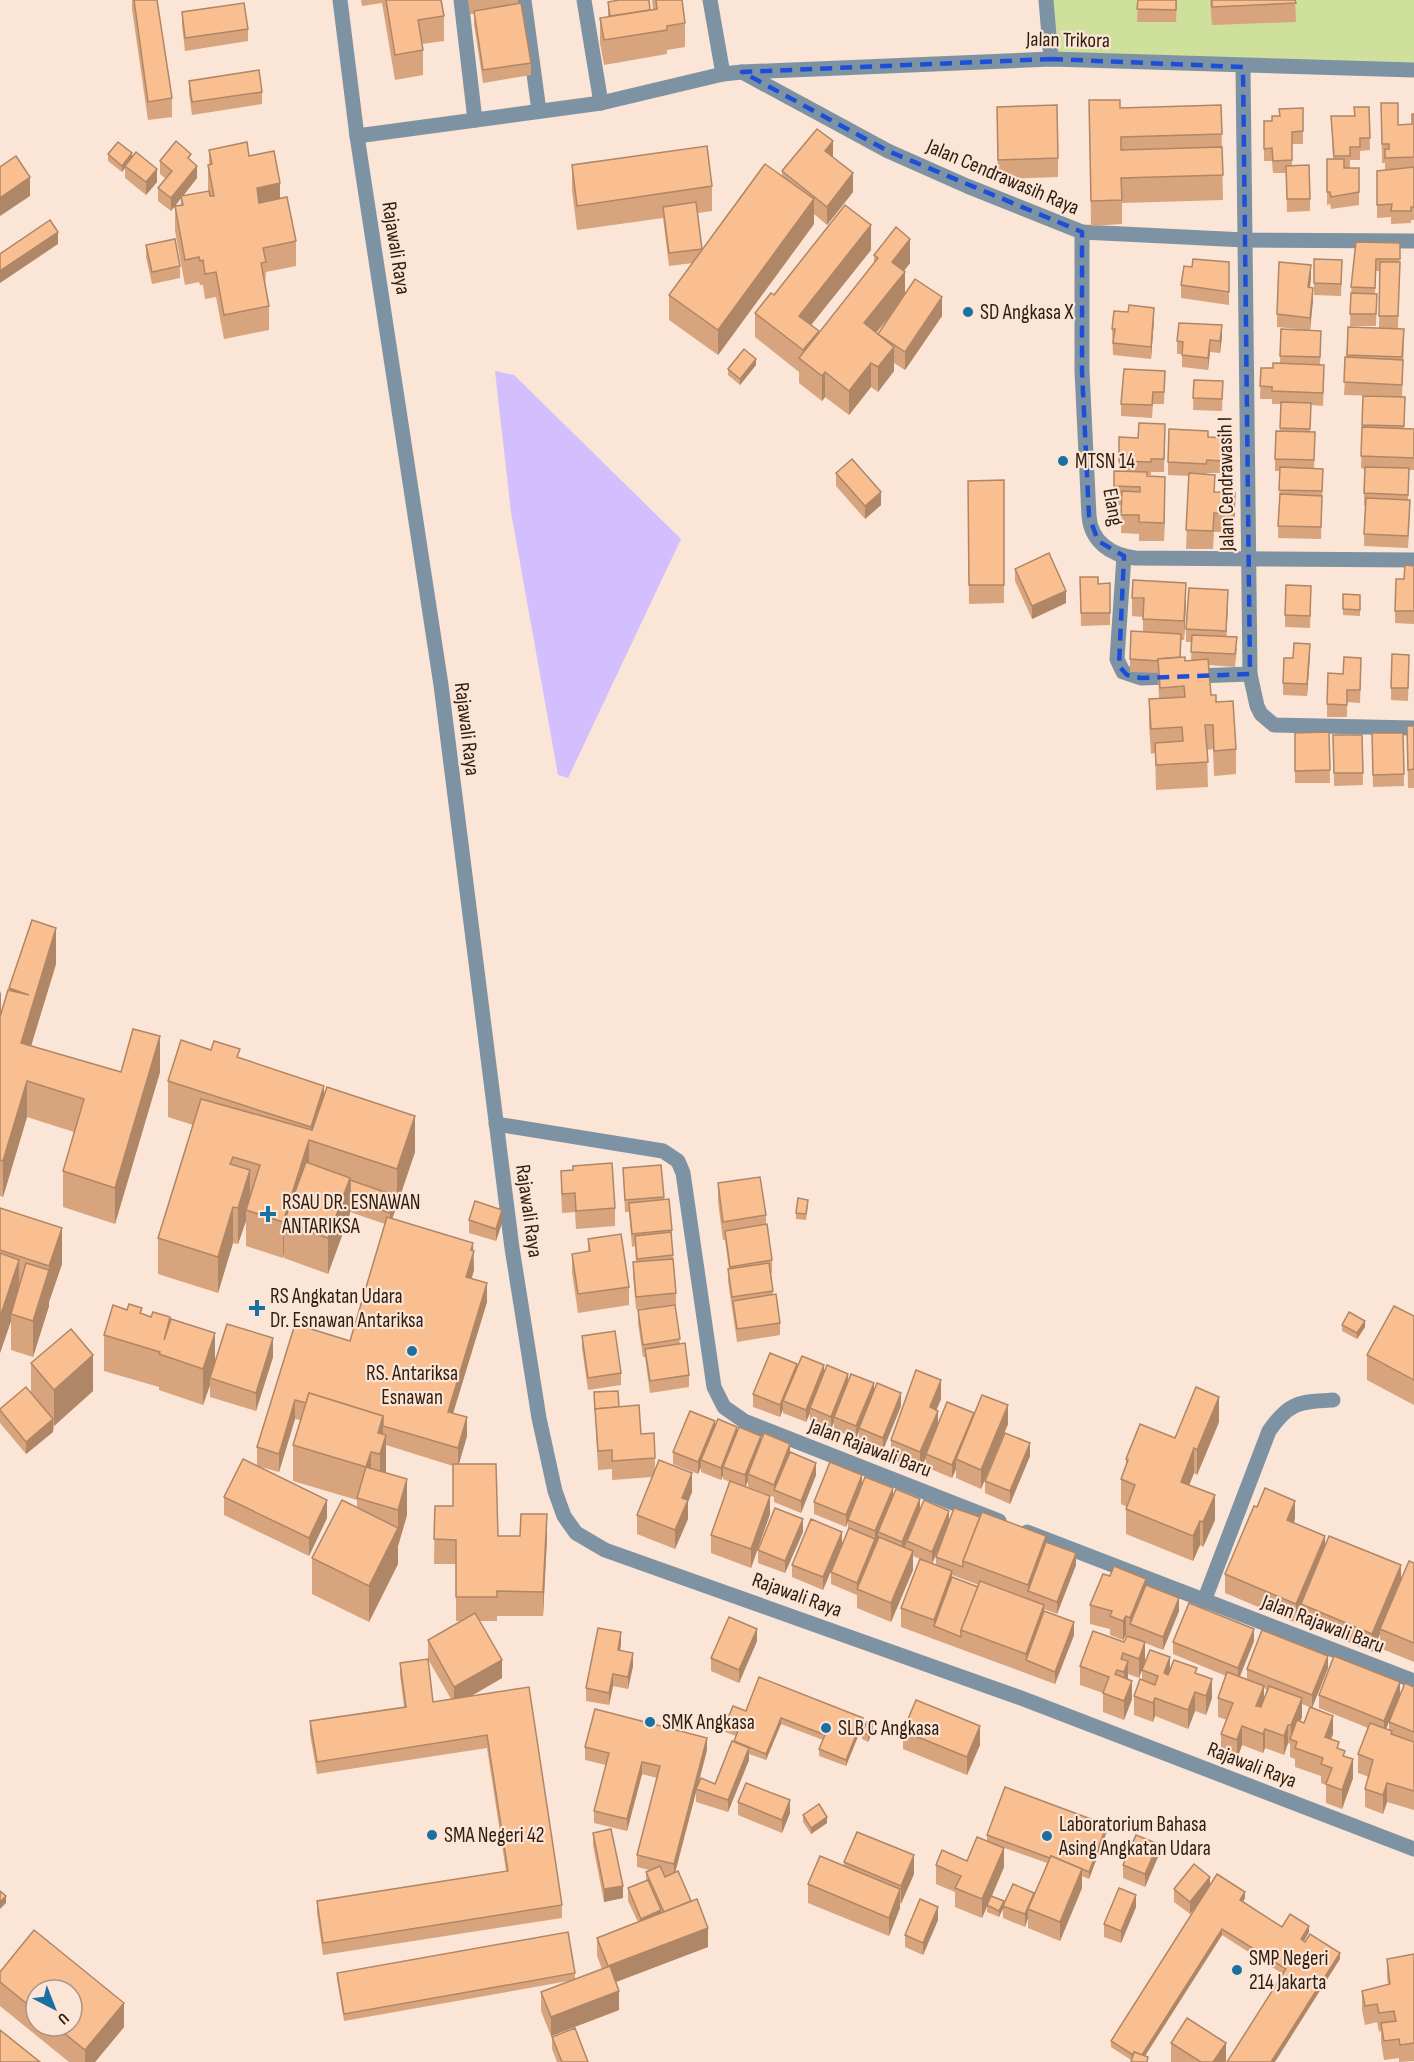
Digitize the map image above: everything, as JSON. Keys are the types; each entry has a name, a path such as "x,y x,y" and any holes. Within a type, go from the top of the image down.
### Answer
{"street":[{"name":"Rajawali Raya","path":"340,0 357,136 441,685 512,1248 539,1418 560,1506 568,1524 581,1537 605,1550 1021,1698 1414,1849"},
{"path":"461,0 475,120"},
{"path":"524,0 539,111"},
{"path":"584,0 601,103"},
{"path":"710,0 723,74"},
{"path":"1046,0 1051,59"},
{"name":"Jalan Trikora","path":"357,136 601,103 723,74 742,72 1051,59 1243,67 1414,70"},
{"name":"Jalan Cendrawasih I","path":"1243,67 1250,674 1257,706 1269,722 1280,727 1414,728"},
{"name":"Jalan Cendrawasih Raya","path":"742,72 888,151 967,186 1082,232 1245,240 1414,241"},
{"name":"Elang","path":"1082,232 1082,371 1090,525 1098,541 1124,556 1414,560"},
{"path":"1124,556 1117,659 1123,672 1141,678 1250,674"},
{"name":"Jalan Rajawali Baru","path":"496,1124 663,1151 678,1161 683,1173 714,1387 717,1398 734,1415 1204,1601 1414,1681"},
{"path":"1204,1601 1269,1431 1286,1409 1295,1404 1333,1400"}],"highlighted area":[{"path":"1051,59 1243,67 1250,674 1141,678 1127,675 1119,666 1124,556 1098,541 1089,516 1082,371 1082,232 888,151 742,72"}],"green space":[{"path":"1044,0 1414,0 1414,69 1051,59"}],"shaded area":[{"path":"495,371 514,375 681,539 568,778 558,775 511,512"}],"building":[{"path":"134,0 157,0 172,98 148,102"},
{"path":"386,0 441,0 444,16 418,20 423,50 395,55"},
{"path":"649,0 650,10 610,16 608,2"},
{"path":"656,0 682,0 685,23 667,26 667,30 604,40 600,18 657,9"},
{"path":"1138,0 1176,0 1176,10 1137,9"},
{"path":"1212,0 1295,0 1296,3 1212,7"},
{"path":"244,3 248,29 185,38 182,12"},
{"path":"521,3 531,63 483,70 474,11"},
{"path":"259,70 262,92 192,102 189,81"},
{"path":"1089,100 1120,100 1120,108 1221,105 1222,134 1121,137 1121,150 1222,147 1223,175 1121,178 1122,200 1091,201"},
{"path":"1381,103 1398,103 1398,125 1412,124 1412,114 1414,114 1414,157 1385,158 1385,149 1389,149 1389,144 1382,144"},
{"path":"1057,105 1058,158 998,160 997,107"},
{"path":"1354,107 1369,107 1370,138 1360,138 1360,147 1350,147 1350,156 1334,156 1331,116 1355,116"},
{"path":"1303,108 1303,131 1292,132 1292,160 1273,161 1272,148 1264,149 1264,121 1272,121 1272,116 1280,116 1279,109"},
{"path":"817,129 833,141 825,151 853,173 827,207 782,171"},
{"path":"176,141 191,154 188,158 197,166 171,198 158,188 172,171 160,161"},
{"path":"118,142 132,153 122,166 108,154"},
{"path":"247,142 249,156 274,151 280,183 257,188 259,203 287,197 296,241 263,248 266,262 261,263 269,306 224,315 216,272 205,274 203,260 200,261 199,257 185,260 175,206 183,205 181,196 209,191 210,196 214,196 208,165 212,164 209,150"},
{"path":"707,146 712,186 577,206 572,165"},
{"path":"136,152 157,169 146,182 125,166"},
{"path":"16,156 30,177 0,198 0,167"},
{"path":"1327,159 1344,159 1344,168 1359,168 1359,192 1331,197 1330,192 1327,192"},
{"path":"765,164 814,199 718,330 669,295"},
{"path":"1309,165 1310,199 1287,199 1286,166"},
{"path":"1414,167 1414,207 1411,207 1411,211 1391,211 1392,204 1377,205 1377,171"},
{"path":"696,202 702,249 669,253 663,207"},
{"path":"845,205 871,225 799,316 819,331 803,350 755,313 771,293 774,295"},
{"path":"50,220 58,232 0,271 0,254"},
{"path":"896,227 910,239 892,262 905,272 864,323 894,347 878,367 871,363 849,391 825,372 822,376 799,358 878,258 874,255"},
{"path":"175,239 180,266 152,272 146,245"},
{"path":"1356,242 1400,243 1400,259 1376,259 1375,288 1351,287"},
{"path":"1193,259 1229,262 1229,292 1181,285 1184,266 1192,267"},
{"path":"1314,259 1342,260 1341,284 1314,283"},
{"path":"1279,262 1311,265 1308,287 1313,288 1310,318 1277,314"},
{"path":"1380,262 1400,262 1398,316 1379,316"},
{"path":"915,279 942,297 905,352 878,334"},
{"path":"1351,293 1377,294 1376,314 1350,314"},
{"path":"1129,305 1154,308 1151,347 1113,343 1114,311 1128,312"},
{"path":"1179,323 1222,325 1220,341 1210,340 1208,358 1182,355 1183,342 1177,341"},
{"path":"1348,327 1404,329 1402,357 1347,355"},
{"path":"1281,329 1321,331 1320,357 1280,356"},
{"path":"744,349 756,359 740,379 728,369"},
{"path":"1345,357 1403,360 1402,385 1344,382"},
{"path":"1273,363 1324,365 1323,393 1272,391 1272,387 1260,386 1261,368 1273,368"},
{"path":"1124,369 1165,371 1164,392 1153,392 1152,405 1121,404"},
{"path":"1194,380 1223,381 1222,399 1193,398"},
{"path":"1363,396 1405,397 1404,426 1362,425"},
{"path":"1281,402 1311,403 1310,429 1280,428"},
{"path":"1139,423 1165,424 1164,459 1151,459 1151,462 1119,461 1119,437 1138,438"},
{"path":"1362,427 1414,429 1414,458 1361,456"},
{"path":"1169,429 1208,431 1208,437 1224,438 1224,461 1207,460 1206,464 1168,462"},
{"path":"1276,431 1315,432 1314,460 1275,459"},
{"path":"852,459 881,492 865,506 836,473"},
{"path":"1280,467 1323,469 1322,491 1279,490"},
{"path":"1365,467 1409,468 1408,495 1364,493"},
{"path":"1114,471 1147,472 1147,476 1165,477 1164,523 1139,522 1139,515 1121,515 1122,491 1140,492 1140,487 1114,486"},
{"path":"1189,473 1215,475 1214,492 1235,493 1234,514 1214,513 1213,531 1186,530"},
{"path":"1004,480 1004,585 969,585 968,481"},
{"path":"1280,494 1322,496 1321,527 1278,526"},
{"path":"1366,498 1410,500 1408,536 1364,534"},
{"path":"1049,553 1066,591 1032,606 1015,569"},
{"path":"1405,565 1414,566 1414,611 1395,611 1396,579 1404,579"},
{"path":"1080,577 1098,577 1098,584 1110,583 1110,613 1081,613"},
{"path":"1133,580 1186,583 1184,621 1143,619 1144,598 1132,598"},
{"path":"1286,585 1311,586 1310,616 1285,615"},
{"path":"1189,588 1228,590 1226,631 1186,629"},
{"path":"1343,594 1360,595 1360,610 1343,609"},
{"path":"1131,631 1181,634 1180,657 1158,659 1158,661 1130,659"},
{"path":"1192,635 1237,637 1235,654 1191,652"},
{"path":"1294,643 1310,644 1307,684 1283,683 1284,658 1293,658"},
{"path":"1392,654 1409,655 1408,688 1391,688"},
{"path":"1185,657 1185,661 1208,659 1211,695 1216,695 1216,702 1233,701 1236,749 1214,751 1213,725 1205,725 1208,762 1156,765 1155,743 1183,741 1182,727 1151,729 1149,699 1185,697 1184,686 1160,688 1158,659"},
{"path":"1344,657 1361,658 1360,690 1347,690 1347,705 1327,704 1328,673 1343,674"},
{"path":"1407,726 1414,726 1414,769 1408,770"},
{"path":"1329,732 1330,770 1295,771 1295,733"},
{"path":"1372,733 1403,733 1404,774 1373,775"},
{"path":"1333,735 1362,735 1363,773 1334,773"},
{"path":"32,920 56,928 21,1043 121,1072 133,1029 160,1036 115,1188 63,1171 84,1099 27,1081 3,1161 0,1160 0,1017 8,990 29,995 9,988"},
{"path":"181,1040 211,1050 214,1041 240,1049 237,1057 324,1086 311,1127 168,1081"},
{"path":"327,1087 415,1116 397,1169 309,1140 283,1222 246,1210 260,1165 233,1157 230,1164 250,1170 238,1208 233,1207 218,1257 158,1238 201,1099 312,1130"},
{"path":"306,1162 350,1178 328,1238 284,1222"},
{"path":"612,1163 615,1208 576,1211 575,1193 562,1194 561,1171 573,1170 573,1166"},
{"path":"661,1165 664,1197 625,1200 623,1168"},
{"path":"760,1177 766,1215 723,1222 718,1183"},
{"path":"350,1180 396,1196 390,1213 350,1200"},
{"path":"798,1198 808,1200 806,1214 796,1213"},
{"path":"669,1199 672,1230 632,1234 629,1203"},
{"path":"475,1201 502,1210 496,1229 469,1220"},
{"path":"0,1208 62,1228 49,1266 0,1250"},
{"name":"RS. Antariksa Esnawan","path":"387,1217 473,1243 471,1250 474,1251 466,1277 487,1283 448,1412 467,1417 458,1448 383,1426 383,1416 309,1393 306,1403 295,1400 279,1454 257,1447 295,1324 350,1341"},
{"path":"767,1224 772,1260 730,1267 725,1231"},
{"path":"671,1232 673,1255 637,1259 635,1236"},
{"path":"621,1234 629,1287 578,1294 572,1254 590,1251 588,1239"},
{"path":"0,1253 19,1260 0,1317"},
{"path":"673,1259 676,1293 636,1297 633,1262"},
{"path":"26,1263 49,1270 33,1321 11,1314"},
{"path":"769,1263 773,1291 732,1297 728,1269"},
{"path":"776,1294 780,1323 737,1329 733,1301"},
{"path":"129,1304 142,1308 140,1313 151,1317 153,1312 170,1317 164,1340 171,1319 215,1333 203,1369 159,1354 160,1352 104,1335 113,1305 127,1310"},
{"path":"675,1305 680,1339 643,1345 638,1310"},
{"path":"1394,1306 1414,1316 1414,1380 1367,1355"},
{"path":"1349,1312 1365,1321 1357,1333 1342,1325"},
{"path":"227,1324 273,1338 256,1393 210,1378"},
{"path":"71,1329 93,1355 54,1390 31,1363"},
{"path":"615,1331 621,1373 588,1378 582,1336"},
{"path":"685,1343 689,1375 650,1381 645,1349"},
{"path":"770,1353 797,1364 780,1405 753,1394"},
{"path":"802,1356 824,1365 806,1410 783,1401"},
{"path":"827,1365 848,1374 831,1417 810,1408"},
{"path":"916,1370 941,1380 930,1407 938,1411 920,1452 891,1440"},
{"path":"851,1374 874,1383 856,1426 834,1417"},
{"path":"877,1383 901,1393 883,1438 859,1428"},
{"path":"26,1387 53,1419 26,1442 0,1409"},
{"path":"1196,1387 1219,1397 1197,1450 1194,1448 1181,1482 1215,1495 1203,1522 1200,1521 1193,1536 1126,1509 1135,1485 1121,1479 1128,1460 1126,1459 1140,1424 1175,1438"},
{"path":"618,1391 619,1407 595,1410 594,1392"},
{"path":"309,1393 383,1416 378,1433 386,1435 380,1454 371,1452 366,1467 293,1445"},
{"path":"982,1395 1008,1405 981,1470 956,1459"},
{"path":"947,1402 974,1413 952,1465 926,1454"},
{"path":"639,1405 641,1434 654,1433 655,1458 612,1461 612,1450 598,1451 595,1409"},
{"path":"690,1411 715,1421 698,1462 673,1452"},
{"path":"718,1419 737,1427 721,1468 701,1460"},
{"path":"739,1427 761,1436 745,1475 723,1467"},
{"path":"764,1433 790,1444 774,1485 748,1474"},
{"path":"1005,1433 1030,1443 1010,1491 985,1481"},
{"path":"790,1452 816,1463 801,1501 774,1490"},
{"path":"243,1459 327,1500 309,1538 224,1497"},
{"path":"659,1460 692,1473 682,1498 688,1500 675,1530 637,1515"},
{"path":"830,1462 862,1475 846,1515 814,1502"},
{"path":"453,1464 496,1464 498,1536 520,1536 521,1514 547,1514 543,1592 497,1591 497,1597 456,1597 456,1540 434,1539 435,1506 453,1506"},
{"path":"366,1467 407,1479 398,1510 357,1498"},
{"path":"865,1477 893,1488 875,1531 848,1520"},
{"path":"730,1481 770,1496 751,1549 711,1535"},
{"path":"1265,1488 1295,1501 1287,1520 1325,1536 1296,1604 1225,1574 1254,1506 1257,1507"},
{"path":"896,1489 920,1499 902,1542 878,1532"},
{"path":"342,1500 398,1528 369,1586 312,1558"},
{"path":"924,1500 949,1511 932,1552 907,1541"},
{"path":"775,1508 803,1519 785,1561 758,1550"},
{"path":"954,1508 980,1517 963,1561 963,1567 936,1557"},
{"path":"982,1512 1046,1536 1028,1585 963,1561"},
{"path":"811,1519 842,1532 823,1577 792,1565"},
{"path":"849,1528 875,1539 857,1583 831,1572"},
{"path":"1329,1536 1401,1565 1372,1634 1301,1604"},
{"path":"879,1537 913,1551 891,1603 857,1589"},
{"path":"1046,1542 1076,1553 1057,1602 1028,1591"},
{"path":"920,1559 952,1571 934,1620 901,1608"},
{"path":"1409,1561 1414,1563 1414,1643 1380,1629"},
{"path":"1114,1566 1146,1579 1130,1618 1126,1616 1123,1621 1110,1616 1112,1611 1090,1605 1103,1574 1110,1576"},
{"path":"952,1577 978,1587 961,1630 961,1637 934,1626"},
{"path":"980,1581 1044,1605 1026,1654 961,1630"},
{"path":"1146,1585 1179,1598 1163,1637 1130,1624"},
{"path":"1189,1603 1254,1629 1238,1668 1173,1642"},
{"path":"1044,1611 1074,1622 1055,1672 1026,1660"},
{"path":"475,1613 502,1660 454,1687 428,1640"},
{"path":"729,1617 757,1629 739,1670 711,1658"},
{"path":"598,1628 621,1632 618,1650 633,1653 628,1677 613,1674 609,1693 586,1688"},
{"path":"1262,1630 1328,1656 1312,1695 1247,1669"},
{"path":"1093,1631 1124,1642 1127,1636 1145,1642 1139,1659 1123,1653 1121,1659 1128,1661 1124,1672 1117,1670 1115,1674 1132,1681 1124,1701 1103,1693 1109,1677 1080,1666"},
{"path":"1150,1650 1170,1657 1164,1673 1168,1675 1174,1660 1197,1668 1195,1673 1212,1679 1206,1696 1195,1692 1188,1710 1155,1698 1153,1703 1134,1696 1140,1679 1155,1685 1158,1676 1142,1670"},
{"path":"1334,1656 1400,1682 1384,1721 1319,1695"},
{"path":"428,1659 433,1702 529,1687 562,1905 323,1943 317,1901 508,1871 487,1735 317,1762 310,1721 406,1707 400,1663"},
{"path":"1227,1672 1264,1686 1256,1706 1261,1707 1269,1686 1302,1698 1284,1736 1265,1729 1263,1734 1242,1726 1237,1740 1221,1734 1233,1703 1218,1698"},
{"name":"SLB C Angkasa","path":"759,1677 863,1718 846,1760 819,1749 825,1735 781,1718 766,1754 734,1741 738,1731 725,1725 733,1706 746,1711"},
{"path":"1405,1683 1414,1687 1414,1732 1389,1722"},
{"path":"916,1700 980,1726 967,1757 903,1731"},
{"path":"1310,1707 1333,1716 1325,1737 1339,1742 1337,1748 1345,1751 1343,1756 1353,1759 1342,1790 1326,1784 1332,1768 1321,1764 1323,1758 1295,1748 1297,1742 1290,1739 1297,1720 1304,1723"},
{"path":"595,1709 707,1738 674,1864 637,1855 660,1766 642,1762 627,1819 594,1811 609,1753 585,1747"},
{"path":"867,1722 873,1724 868,1735 862,1732"},
{"path":"1370,1723 1414,1742 1414,1791 1387,1783 1383,1795 1365,1789 1373,1760 1358,1754"},
{"path":"732,1741 749,1748 728,1800 696,1789 701,1778 715,1784"},
{"path":"746,1783 790,1800 782,1820 738,1802"},
{"name":"Laboratorium Bahasa Asing Angkatan Udara","path":"1005,1787 1107,1825 1089,1872 1051,1856 1050,1858 987,1835"},
{"path":"819,1804 827,1817 811,1828 803,1815"},
{"path":"611,1829 623,1886 604,1889 593,1833"},
{"path":"857,1832 914,1855 901,1886 844,1862"},
{"path":"1136,1835 1158,1844 1145,1874 1123,1865"},
{"path":"977,1837 1004,1848 982,1899 955,1888 961,1876 936,1865 942,1850 967,1861"},
{"path":"820,1856 900,1889 889,1918 808,1884"},
{"path":"1051,1856 1082,1869 1060,1922 1028,1909"},
{"path":"1194,1864 1210,1877 1190,1902 1174,1889"},
{"path":"660,1866 665,1877 678,1871 691,1901 664,1912 646,1872"},
{"path":"1217,1874 1245,1892 1240,1900 1282,1927 1290,1914 1309,1926 1301,1939 1305,1942 1310,1934 1340,1953 1271,2062 1227,2062 1286,1969 1222,1929 1142,2055 1134,2052 1133,2055 1111,2041"},
{"path":"648,1880 661,1910 641,1919 628,1888"},
{"path":"1013,1884 1034,1893 1025,1914 1003,1906"},
{"path":"1119,1888 1136,1895 1121,1931 1104,1924"},
{"path":"0,1891 6,1896 0,1902"},
{"path":"991,1896 1004,1901 999,1911 987,1905"},
{"path":"697,1899 708,1928 608,1966 597,1938"},
{"path":"920,1899 938,1907 923,1943 905,1935"},
{"path":"34,1930 124,2003 85,2050 70,2038 84,2038 84,1978 24,1978 24,2001 0,1982 0,1972"},
{"path":"568,1932 575,1973 344,2014 337,1973"},
{"path":"1414,1954 1414,2043 1400,2045 1399,2039 1384,2041 1381,2023 1396,2021 1394,2011 1379,2013 1377,2004 1365,2006 1362,1991 1390,1984 1387,1959"},
{"path":"610,1966 619,1991 551,2017 541,1992"},
{"path":"1187,2018 1226,2043 1213,2062 1201,2062 1171,2043"},
{"path":"575,2028 588,2062 562,2062 552,2037"},
{"path":"0,2030 40,2062 0,2062"},
{"path":"1134,2052 1148,2057 1147,2062 1131,2062"}],"place":[{"name":"SD Angkasa X","path":"968,312"},
{"name":"MTSN 14","path":"1063,461"},
{"name":"RSAU DR. ESNAWAN ANTARIKSA","path":"268,1214"},
{"name":"RS Angkatan Udara Dr. Esnawan Antariksa","path":"257,1308"},
{"name":"RS. Antariksa Esnawan","path":"412,1351"},
{"name":"SMK Angkasa","path":"650,1722"},
{"name":"SLB C Angkasa","path":"826,1728"},
{"name":"SMA Negeri 42","path":"432,1835"},
{"name":"Laboratorium Bahasa Asing Angkatan Udara","path":"1047,1836"},
{"name":"SMP Negeri 214 Jakarta","path":"1237,1970"}]}
